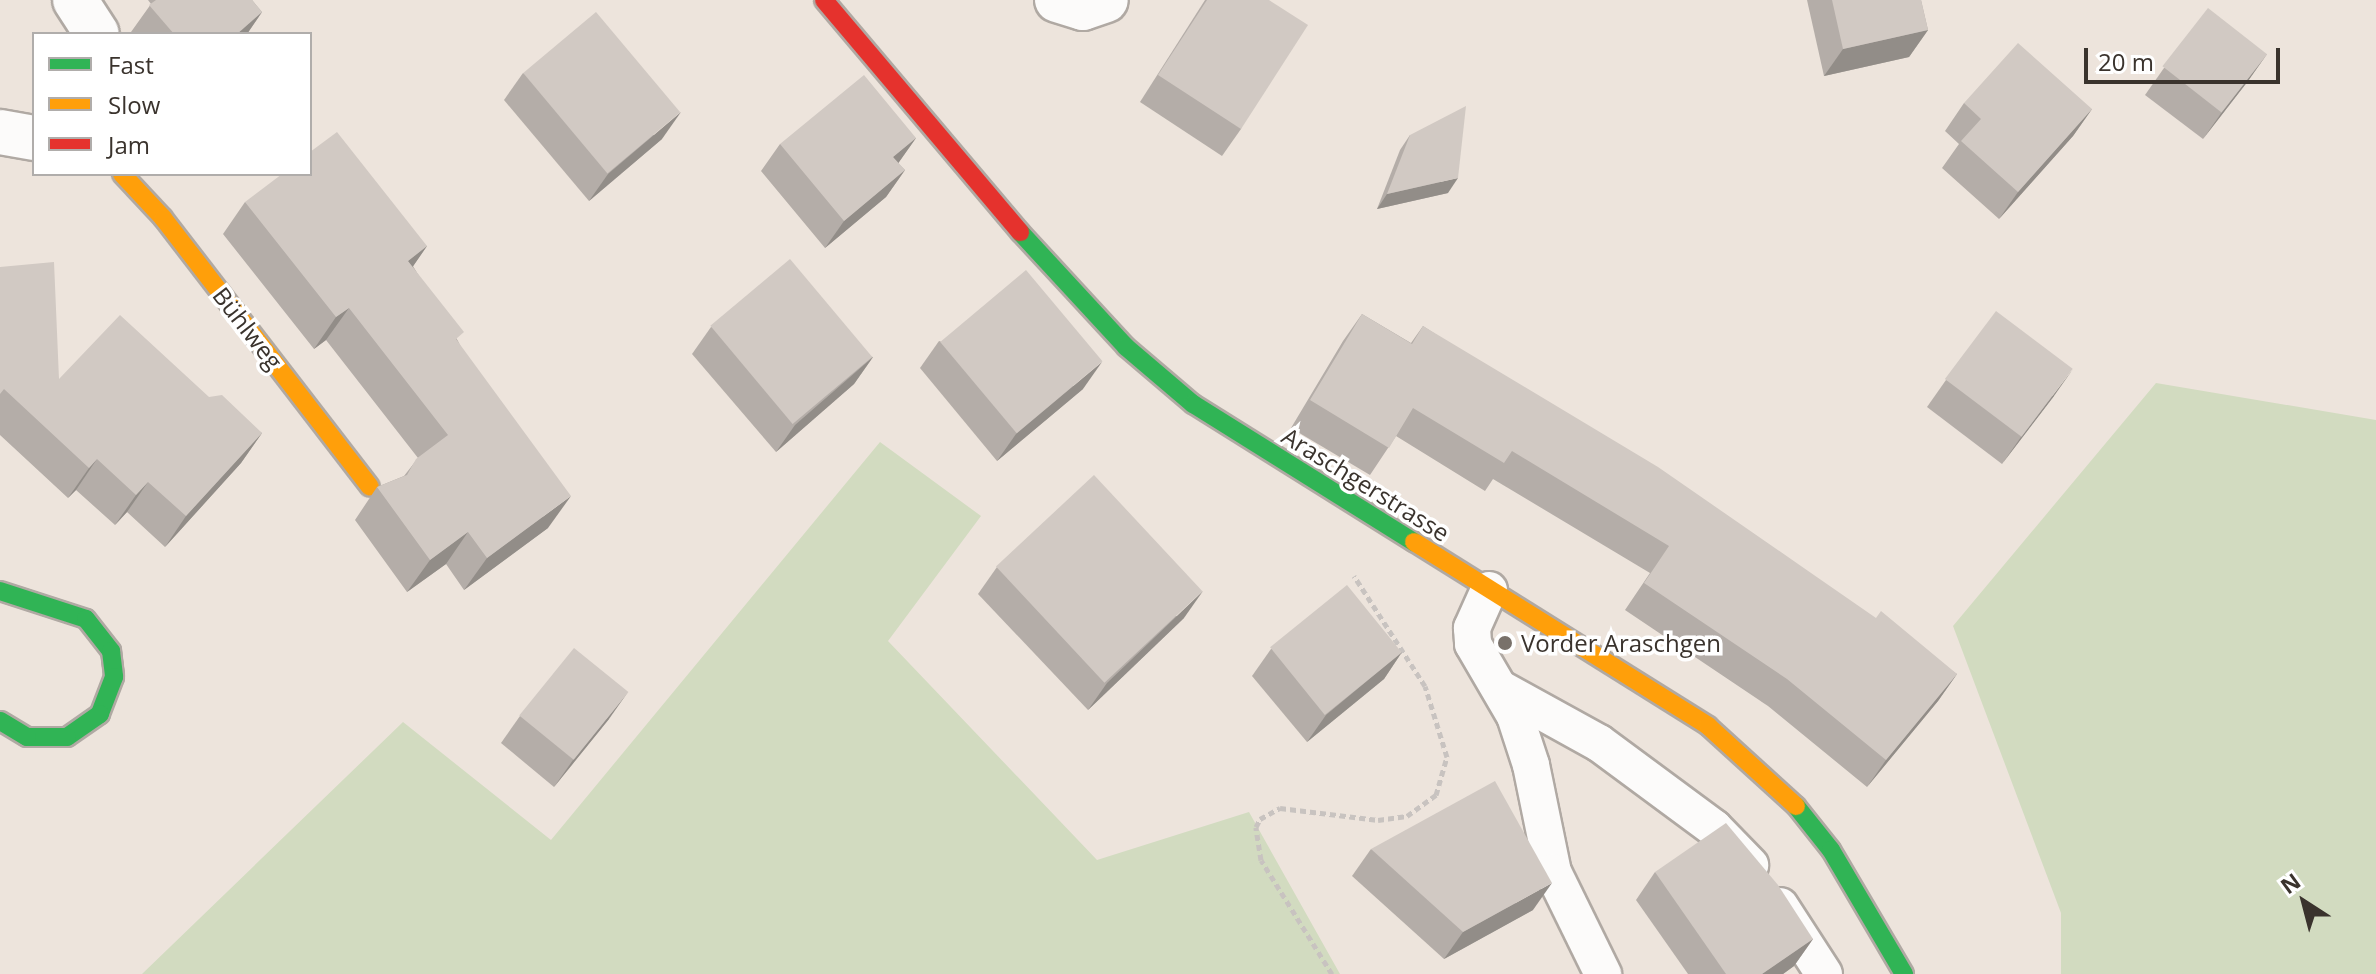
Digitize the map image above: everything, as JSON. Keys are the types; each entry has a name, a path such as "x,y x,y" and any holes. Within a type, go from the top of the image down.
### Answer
{"street":[{"path":"75,0 96,32"},
{"name":"Araschgerstrasse","path":"824,0 985,194 1126,347 1193,404 1708,726 1756,767 1831,850 1904,974"},
{"path":"1057,0 1083,8 1106,0"},
{"path":"0,132 32,138"},
{"name":"Bühlweg","path":"124,176 163,218 370,487"},
{"path":"0,591 86,619 111,651 114,677 100,714 67,737 27,737 0,721"}],"lane":[{"path":"1489,590 1471,635 1524,738 1553,872 1603,974"},
{"path":"1501,689 1574,725 1714,828 1751,865 1824,974"}],"path":[{"path":"1332,974 1261,860 1256,827 1280,808 1378,820 1407,816 1436,795 1447,757 1425,686 1375,601 1351,571"}],"green space":[{"path":"2156,383 2376,420 2376,974 2061,974 2061,913 1953,626"},
{"path":"880,442 981,516 888,641 1097,860 1249,812 1340,974 142,974 403,722 551,840"}],"building":[{"path":"156,0 252,0 262,12 239,32 172,32 149,5"},
{"path":"1207,0 1269,0 1308,25 1241,129 1158,75"},
{"path":"1832,0 1921,0 1928,30 1843,49"},
{"path":"2208,8 2267,54 2222,112 2162,66"},
{"path":"596,12 680,112 607,173 523,73"},
{"path":"2018,43 2092,109 2018,192 1961,141 1981,119 1964,103"},
{"path":"864,75 916,138 893,157 905,170 844,221 780,144"},
{"path":"1466,106 1458,178 1387,194 1410,135"},
{"path":"337,132 427,246 408,261 464,332 456,339 571,496 487,558 468,532 430,560 377,487 407,475 416,459 448,435 349,308 336,317 245,202 279,176 312,176 312,151"},
{"path":"790,259 872,357 793,424 710,326"},
{"path":"54,262 59,379 120,315 209,397 222,395 262,433 186,516 148,482 136,495 97,459 89,468 4,389 0,394 0,267"},
{"path":"1026,270 1102,361 1017,433 940,342"},
{"path":"1996,311 2073,369 2022,437 1945,379"},
{"path":"1362,314 1412,344 1423,326 1658,467 1876,618 1881,611 1957,674 1886,760 1787,679 1644,583 1669,546 1512,451 1504,463 1413,408 1389,448 1310,400"},
{"path":"1094,475 1202,591 1104,683 996,566"},
{"path":"1347,585 1402,653 1325,715 1270,647"},
{"path":"574,648 628,692 574,760 519,716"},
{"path":"1495,781 1552,883 1463,932 1371,849"},
{"path":"1726,823 1778,885 1813,939 1762,974 1726,974 1655,872"}],"traffic: fast":[{"path":"1020,232 1126,347 1193,404 1414,542"},
{"path":"0,591 86,619 111,651 114,677 100,714 67,737 27,737 0,721"},
{"path":"1796,806 1831,850 1904,974"}],"traffic: slow":[{"path":"124,176 163,218 370,487"},
{"path":"1414,542 1708,726 1796,806"}],"traffic: jam":[{"path":"824,0 1020,232"}],"place":[{"name":"Vorder Araschgen","path":"1505,643"}]}
